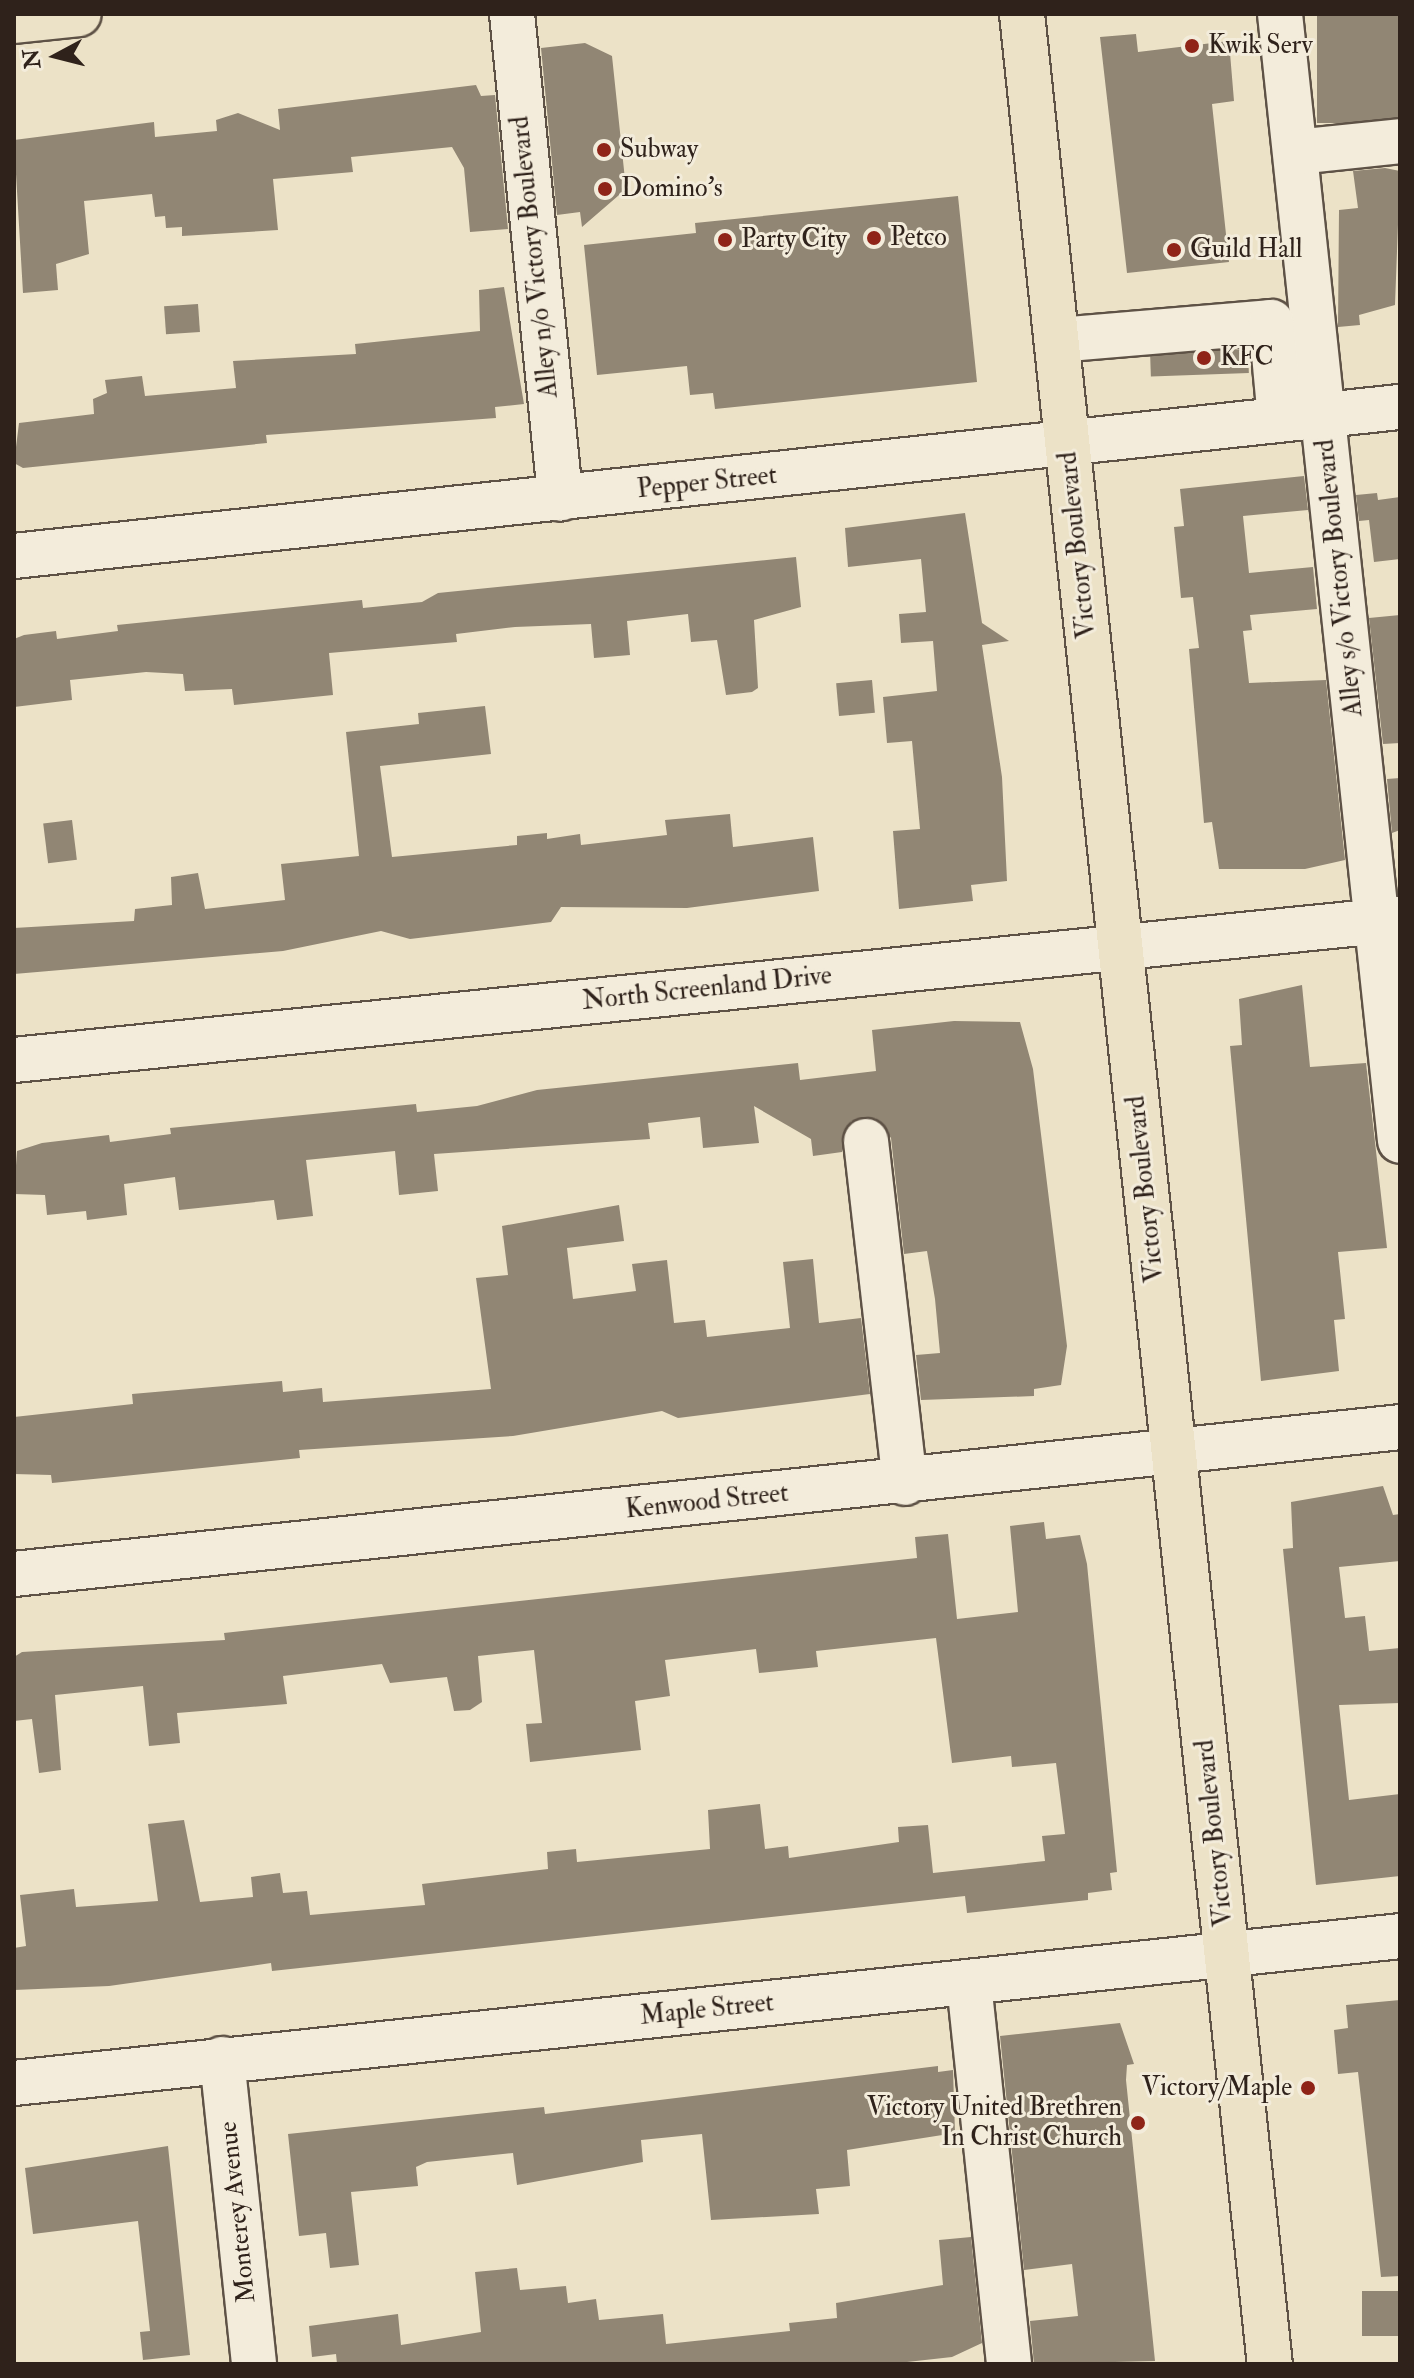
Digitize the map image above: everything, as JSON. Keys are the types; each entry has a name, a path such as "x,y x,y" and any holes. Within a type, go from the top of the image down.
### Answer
{"main road":[{"path":"14,21 79,14"},
{"name":"Victory Boulevard","path":"1022,14 1270,2364"}],"street":[{"name":"Alley n/o Victory Boulevard","path":"512,14 560,499"},
{"name":"Alley s/o Victory Boulevard","path":"1280,14 1296,152 1301,417 1388,920 1400,1141"},
{"path":"1296,152 1400,141"},
{"path":"1057,340 1271,322 1301,417"},
{"name":"Pepper Street","path":"14,556 1400,407"},
{"name":"North Screenland Drive","path":"14,1060 1388,920"},
{"path":"866,1141 905,1483"},
{"name":"Kenwood Street","path":"14,1574 905,1483 1400,1427"},
{"name":"Maple Street","path":"14,2083 1400,1936"},
{"path":"969,1983 1009,2364"},
{"name":"Monterey Avenue","path":"222,2059 254,2364"}],"building":[{"path":"1317,14 1400,14 1400,123 1317,123"},
{"path":"1136,34 1138,52 1229,41 1234,101 1212,104 1229,262 1127,273 1100,37"},
{"path":"585,43 612,56 626,189 582,227 580,212 557,215 541,48"},
{"path":"476,85 481,96 495,95 508,229 470,232 464,168 452,147 351,157 353,172 273,179 278,230 182,236 182,227 166,228 165,216 155,217 152,194 84,201 89,254 56,264 58,290 23,293 14,140 154,122 155,137 217,131 216,120 238,113 280,130 278,109"},
{"path":"1385,168 1400,171 1395,305 1359,315 1360,325 1338,327 1339,210 1358,208 1353,171"},
{"path":"958,196 977,382 715,409 713,393 690,395 687,366 597,375 584,245 696,233 695,223"},
{"path":"504,287 524,404 495,407 496,418 266,435 267,443 23,468 14,463 19,423 94,414 93,399 107,393 105,380 142,376 145,396 236,388 233,361 356,354 355,344 480,331 479,290"},
{"path":"198,304 200,332 166,334 164,306"},
{"path":"1248,349 1249,373 1151,376 1150,352"},
{"path":"1304,476 1308,510 1243,516 1249,573 1313,567 1317,609 1250,615 1252,630 1243,631 1249,683 1326,680 1345,860 1305,869 1219,869 1212,822 1204,823 1189,649 1199,648 1193,597 1181,598 1174,527 1184,526 1180,489"},
{"path":"1377,493 1378,500 1400,497 1400,559 1374,562 1369,520 1359,521 1356,495"},
{"path":"965,513 982,623 1009,641 982,645 1002,777 1007,881 971,885 973,901 899,909 893,831 920,829 912,741 887,743 883,697 937,691 933,641 901,643 899,614 926,612 921,559 848,567 845,528"},
{"path":"796,557 801,607 754,620 758,688 752,692 726,695 717,640 691,642 688,614 627,621 630,655 594,658 591,624 515,627 456,634 457,642 329,653 333,695 234,705 232,689 185,691 183,674 146,672 70,680 72,700 14,707 14,639 24,635 56,631 57,639 118,631 117,625 362,600 363,608 422,602 438,593"},
{"path":"1400,615 1400,743 1383,744 1369,618"},
{"path":"872,680 875,713 839,716 836,683"},
{"path":"485,706 491,754 380,766 392,857 517,845 517,836 547,833 547,839 580,834 581,845 667,835 665,820 730,814 733,847 813,837 819,891 687,908 561,907 551,922 410,939 381,931 283,951 14,974 14,928 134,921 135,909 172,905 171,877 198,873 205,909 285,900 281,864 359,856 346,732 419,724 418,713"},
{"path":"1400,778 1400,830 1392,833 1387,779"},
{"path":"72,820 77,860 48,863 43,824"},
{"path":"1302,985 1310,1067 1366,1063 1387,1248 1338,1252 1345,1319 1334,1320 1339,1371 1261,1381 1230,1046 1242,1045 1239,999"},
{"path":"954,1021 1020,1022 1033,1069 1067,1346 1061,1385 1034,1389 1034,1396 921,1400 916,1355 940,1353 935,1299 927,1251 904,1254 891,1138 875,1118 851,1121 842,1152 813,1156 811,1139 754,1106 759,1143 703,1148 700,1117 648,1123 650,1139 434,1154 438,1191 399,1195 395,1151 306,1160 313,1216 277,1220 274,1200 179,1210 175,1177 124,1184 127,1215 87,1220 86,1211 47,1215 45,1195 14,1194 17,1151 42,1143 109,1135 110,1142 171,1134 170,1128 416,1104 417,1112 477,1106 537,1090 798,1063 800,1080 876,1071 872,1030"},
{"path":"619,1205 624,1241 567,1248 573,1299 636,1291 632,1264 667,1260 674,1323 705,1320 707,1337 790,1328 783,1262 813,1259 819,1323 861,1318 870,1394 678,1418 662,1411 513,1436 299,1450 300,1458 52,1483 51,1475 14,1474 14,1417 133,1404 132,1394 282,1381 283,1392 322,1388 323,1402 491,1389 476,1278 508,1275 502,1226"},
{"path":"1383,1486 1393,1515 1400,1514 1400,1561 1339,1567 1345,1618 1365,1616 1369,1651 1400,1648 1400,1703 1339,1705 1349,1800 1400,1794 1400,1876 1316,1885 1283,1549 1293,1548 1291,1502"},
{"path":"1044,1522 1046,1539 1080,1535 1087,1564 1117,1872 1110,1873 1112,1890 1088,1893 1088,1900 967,1913 965,1896 272,1971 271,1963 109,1986 14,1990 14,1948 26,1946 20,1895 74,1889 76,1907 158,1901 148,1824 184,1820 200,1902 253,1897 251,1877 280,1873 283,1893 307,1891 310,1915 425,1905 422,1884 548,1869 547,1852 576,1849 577,1862 710,1849 708,1810 760,1804 765,1849 788,1846 789,1858 899,1842 898,1827 928,1825 933,1873 1045,1861 1042,1836 1065,1834 1056,1763 1012,1767 1011,1756 952,1763 936,1638 816,1651 818,1667 759,1673 756,1649 665,1660 670,1696 635,1701 641,1750 530,1762 526,1724 542,1723 534,1650 478,1656 482,1702 470,1710 454,1711 447,1677 390,1683 382,1664 283,1676 287,1704 177,1713 180,1743 149,1746 143,1686 55,1695 61,1770 39,1773 32,1719 14,1721 14,1657 22,1652 225,1640 224,1633 917,1558 915,1537 948,1534 957,1619 1018,1612 1010,1526"},
{"path":"1400,2000 1400,2276 1381,2277 1358,2072 1338,2074 1334,2030 1348,2028 1346,2005"},
{"path":"1120,2023 1134,2064 1127,2065 1126,2080 1155,2361 1034,2364 1030,2321 1078,2316 1072,2264 1024,2270 1000,2036"},
{"path":"938,2066 938,2072 953,2070 955,2133 847,2150 850,2186 816,2189 819,2214 711,2220 702,2134 641,2140 643,2162 517,2185 513,2153 427,2162 416,2167 418,2186 351,2192 359,2265 330,2268 326,2233 299,2236 288,2134 544,2107 545,2114"},
{"path":"168,2146 190,2355 143,2360 140,2332 150,2331 138,2221 33,2234 25,2168"},
{"path":"971,2237 982,2343 952,2357 889,2364 337,2364 336,2354 312,2357 309,2326 398,2314 401,2345 481,2332 475,2272 517,2268 520,2290 566,2286 568,2303 596,2299 599,2320 663,2314 666,2344 790,2331 789,2323 837,2318 836,2303 943,2285 939,2240"},
{"path":"1362,2291 1400,2291 1400,2336 1362,2336"}],"place":[{"name":"Kwik Serv","path":"1192,46"},
{"name":"Subway","path":"604,150"},
{"name":"Domino's","path":"605,189"},
{"name":"Petco","path":"874,238"},
{"name":"Party City","path":"725,240"},
{"name":"Guild Hall","path":"1174,250"},
{"name":"KFC","path":"1204,358"},
{"name":"Victory/Maple","path":"1308,2088"},
{"name":"Victory United Brethren In Christ Church","path":"1138,2123"}]}
